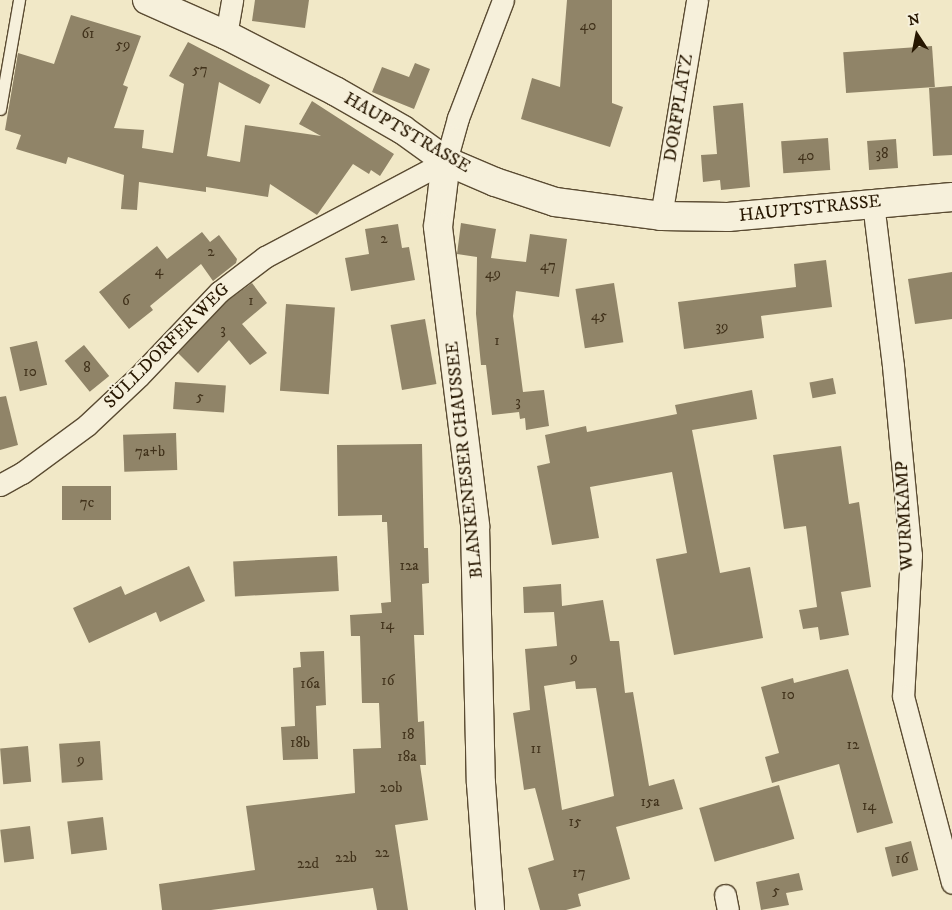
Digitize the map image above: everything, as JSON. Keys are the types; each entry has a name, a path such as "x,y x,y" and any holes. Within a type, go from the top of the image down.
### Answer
{"main road":[{"name":"HAUPTSTRASSE","path":"147,0 226,35 344,96 403,130 446,160 495,182 555,202 661,216 764,215 873,203 952,197"},
{"name":"BLANKENESER CHAUSSEE","path":"446,160 438,227 475,526 481,783 490,910"}],"street":[{"path":"226,35 232,0"},
{"path":"446,160 458,118 503,0"},
{"name":"DORFPLATZ","path":"661,216 697,0"},
{"name":"SÜLLDORFER WEG","path":"0,485 22,473 87,424 139,376 218,292 265,257 446,160"},
{"name":"WURMKAMP","path":"873,203 909,530 903,696 952,884"}],"lane":[{"path":"0,109 18,0"}],"building":[{"path":"255,0 309,0 305,28 252,21"},
{"path":"567,0 612,0 612,103 623,107 610,147 521,119 532,78 560,87"},
{"path":"71,15 141,36 123,85 128,87 114,128 144,130 142,148 173,153 184,84 169,76 188,42 270,85 260,104 219,82 207,156 240,162 245,125 321,136 299,124 312,101 394,154 380,176 371,170 369,174 353,164 317,215 270,184 268,197 206,187 206,192 139,182 137,210 121,209 124,175 68,157 66,164 16,149 21,135 5,130 18,53 54,64"},
{"path":"932,46 935,87 846,93 843,52"},
{"path":"415,63 430,69 414,109 372,92 382,67 409,77"},
{"path":"952,86 952,155 933,156 929,88"},
{"path":"743,103 750,187 721,190 720,180 703,182 701,155 717,154 713,106"},
{"path":"828,138 830,170 783,173 781,141"},
{"path":"896,139 898,168 869,170 867,141"},
{"path":"461,223 496,229 491,258 526,262 530,234 567,239 559,297 516,291 513,316 523,392 544,390 549,426 526,430 525,418 520,419 519,412 492,415 486,365 481,365 476,314 477,257 457,254"},
{"path":"398,224 402,248 409,247 415,280 351,291 345,258 369,254 365,229"},
{"path":"202,232 210,242 219,235 237,259 236,263 213,281 201,264 150,306 153,310 129,329 99,292 157,246 167,259"},
{"path":"826,260 832,307 761,316 764,338 684,349 678,302 796,287 794,264"},
{"path":"952,272 952,319 915,324 908,279"},
{"path":"252,283 267,303 242,324 267,353 250,365 229,340 198,373 178,353 227,301"},
{"path":"614,283 623,342 585,348 575,289"},
{"path":"286,304 335,307 329,394 280,391"},
{"path":"425,319 436,384 402,390 391,325"},
{"path":"37,341 47,385 20,391 10,347"},
{"path":"84,345 109,376 90,392 65,361"},
{"path":"833,378 836,394 812,398 809,383"},
{"path":"175,382 226,386 224,412 173,409"},
{"path":"752,390 757,419 692,430 720,573 750,567 763,638 674,655 656,559 687,553 672,472 590,487 599,538 552,545 537,466 550,463 545,435 586,426 587,432 677,414 675,405"},
{"path":"6,396 18,445 0,450 0,397"},
{"path":"176,433 177,470 124,472 123,435"},
{"path":"422,444 424,548 428,548 429,583 422,584 424,635 414,635 418,722 424,721 426,765 420,765 428,820 395,825 408,910 377,910 373,888 211,910 162,910 159,884 255,870 246,806 355,793 353,749 381,748 379,703 362,703 360,636 351,636 350,615 382,613 381,603 391,602 387,522 382,522 382,515 338,516 337,445"},
{"path":"841,446 849,504 859,502 871,587 841,592 849,635 820,640 818,627 803,629 799,610 817,607 806,526 784,529 773,455"},
{"path":"62,486 111,486 111,520 62,520"},
{"path":"337,556 339,591 235,596 233,561"},
{"path":"189,566 205,601 160,622 156,612 89,643 73,608 121,586 125,595"},
{"path":"561,584 562,606 603,600 610,641 619,641 625,693 633,692 649,786 674,779 683,809 616,827 630,879 578,894 581,906 566,910 540,910 528,868 554,860 535,788 524,790 513,713 530,710 525,649 557,646 554,612 524,613 523,587","holes":["575,681 576,689 596,688 614,796 562,810 544,686"]},
{"path":"324,651 326,705 316,706 318,759 283,760 281,727 295,726 293,668 301,667 300,652"},
{"path":"848,669 893,823 857,833 839,764 772,783 765,757 779,753 761,687 793,678 794,683"},
{"path":"100,741 103,780 62,783 59,744"},
{"path":"28,746 31,782 3,784 0,748"},
{"path":"779,785 794,839 715,862 699,808"},
{"path":"103,817 107,850 71,854 67,821"},
{"path":"30,826 34,859 4,862 0,830"},
{"path":"911,841 918,870 892,877 885,848"},
{"path":"799,873 803,890 786,893 789,905 761,910 756,882"}]}
